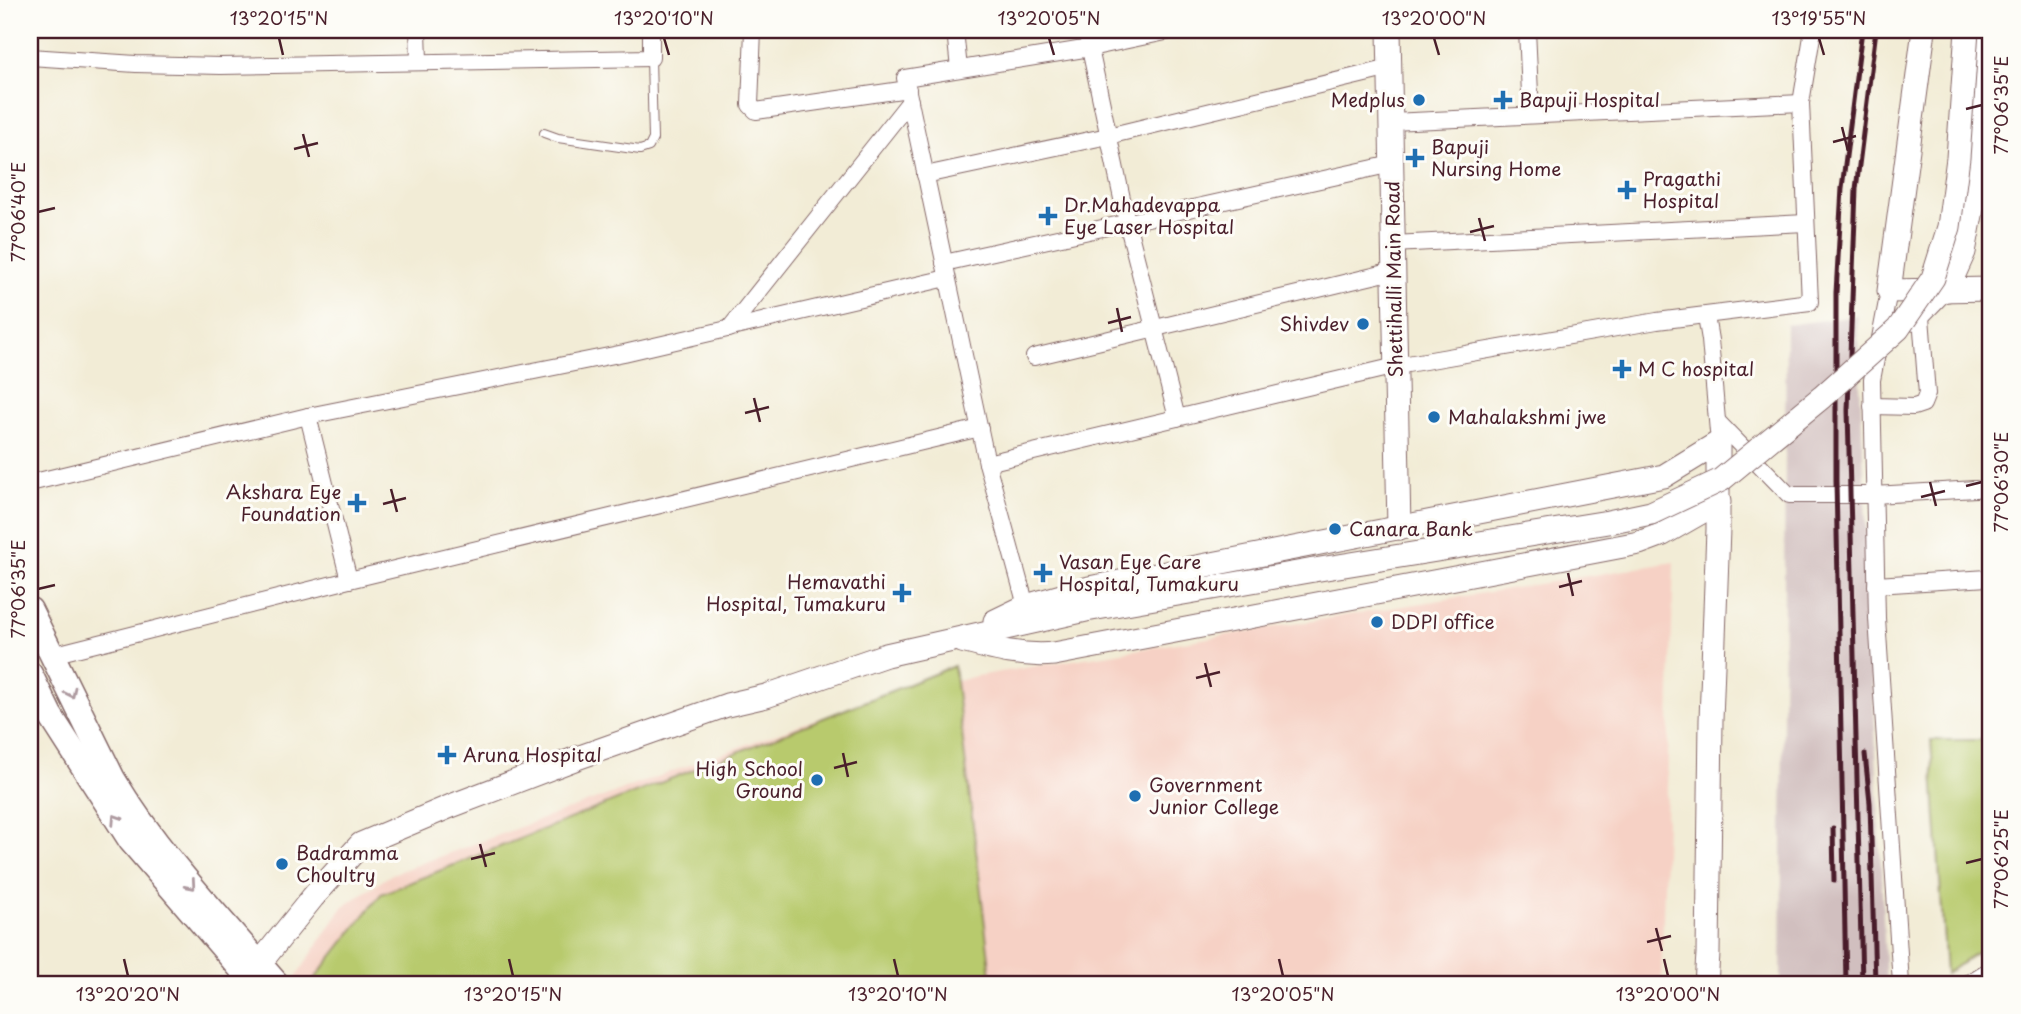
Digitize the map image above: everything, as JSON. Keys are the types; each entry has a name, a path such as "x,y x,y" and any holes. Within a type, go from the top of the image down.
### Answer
{"main road":[{"path":"30,610 128,804 251,978"},
{"path":"30,674 50,715 131,841 251,978 276,984"}],"street":[{"path":"418,30 419,61"},
{"path":"30,57 196,66 652,58 651,30"},
{"path":"753,30 750,105 756,111 909,95"},
{"path":"955,30 960,69"},
{"path":"1086,30 1127,222 1177,418"},
{"path":"1028,614 987,463 905,78 1090,48 1175,30"},
{"name":"Shettihalli Main Road","path":"1389,30 1399,528"},
{"path":"1527,30 1531,115"},
{"path":"987,463 1396,366 1657,321 1810,302 1801,103 1813,30"},
{"path":"1901,984 1876,585 1872,380 1889,291 1924,30"},
{"path":"1028,614 1086,610 1651,513 1721,480 1898,328 1933,278 1949,227 1958,158 1966,30"},
{"path":"1874,365 1947,290 1964,252 1975,194 1989,30"},
{"path":"925,175 1108,136 1390,68"},
{"path":"729,329 909,95"},
{"path":"1391,122 1801,103"},
{"path":"30,483 308,416 624,353 729,329 1127,222 1392,164"},
{"path":"1394,244 1806,223"},
{"path":"1034,356 1394,271"},
{"path":"1889,291 1991,289"},
{"path":"1706,316 1718,433 1719,502 1711,720 1706,984"},
{"path":"1872,406 1914,407 1923,404 1927,394 1921,317"},
{"path":"308,416 349,580"},
{"path":"52,655 349,580 979,428"},
{"path":"1718,433 1789,495 1874,495 1976,489"},
{"path":"251,978 313,897 361,844 476,796 727,705 766,696 886,655 955,639 1028,614 1089,588 1664,476 1718,433"},
{"path":"955,639 1014,654 1054,654 1639,543 1663,534 1719,502"},
{"path":"1876,585 1988,578"},
{"path":"1973,983 1991,969"}],"lane":[{"path":"544,133 558,138 640,150 649,147 653,139 652,58"}],"shaded area":[{"path":"1857,316 1886,984 1781,984 1786,325"},
{"name":"Government Junior College","path":"1674,562 1661,984 292,983 343,907 392,874 816,719 976,676"}],"green space":[{"name":"High School Ground","path":"954,666 992,984 316,984 313,981 381,894"},
{"path":"1931,740 1991,740 1991,942 1946,974"}],"railway":[{"path":"1846,984 1836,481 1836,293 1842,188 1862,30"},
{"path":"1862,984 1848,410 1856,189 1876,30"},
{"path":"1865,754 1870,803 1875,984"},
{"path":"1833,828 1834,881"}],"place":[{"name":"Medplus","path":"1419,100"},
{"name":"Bapuji Hospital","path":"1503,100"},
{"name":"Bapuji Nursing Home","path":"1415,158"},
{"name":"Pragathi Hospital","path":"1627,190"},
{"name":"Dr.Mahadevappa Eye Laser Hospital","path":"1048,216"},
{"name":"Shivdev","path":"1363,324"},
{"name":"M C hospital","path":"1622,369"},
{"name":"Mahalakshmi jwe","path":"1434,417"},
{"name":"Akshara Eye Foundation","path":"357,503"},
{"name":"Canara Bank","path":"1335,529"},
{"name":"Vasan Eye Care Hospital, Tumakuru","path":"1043,573"},
{"name":"Hemavathi Hospital, Tumakuru","path":"902,593"},
{"name":"DDPI office","path":"1377,622"},
{"name":"Aruna Hospital","path":"447,755"},
{"name":"High School Ground","path":"817,780"},
{"name":"Government Junior College","path":"1135,796"},
{"name":"Badramma Choultry","path":"282,864"}]}
